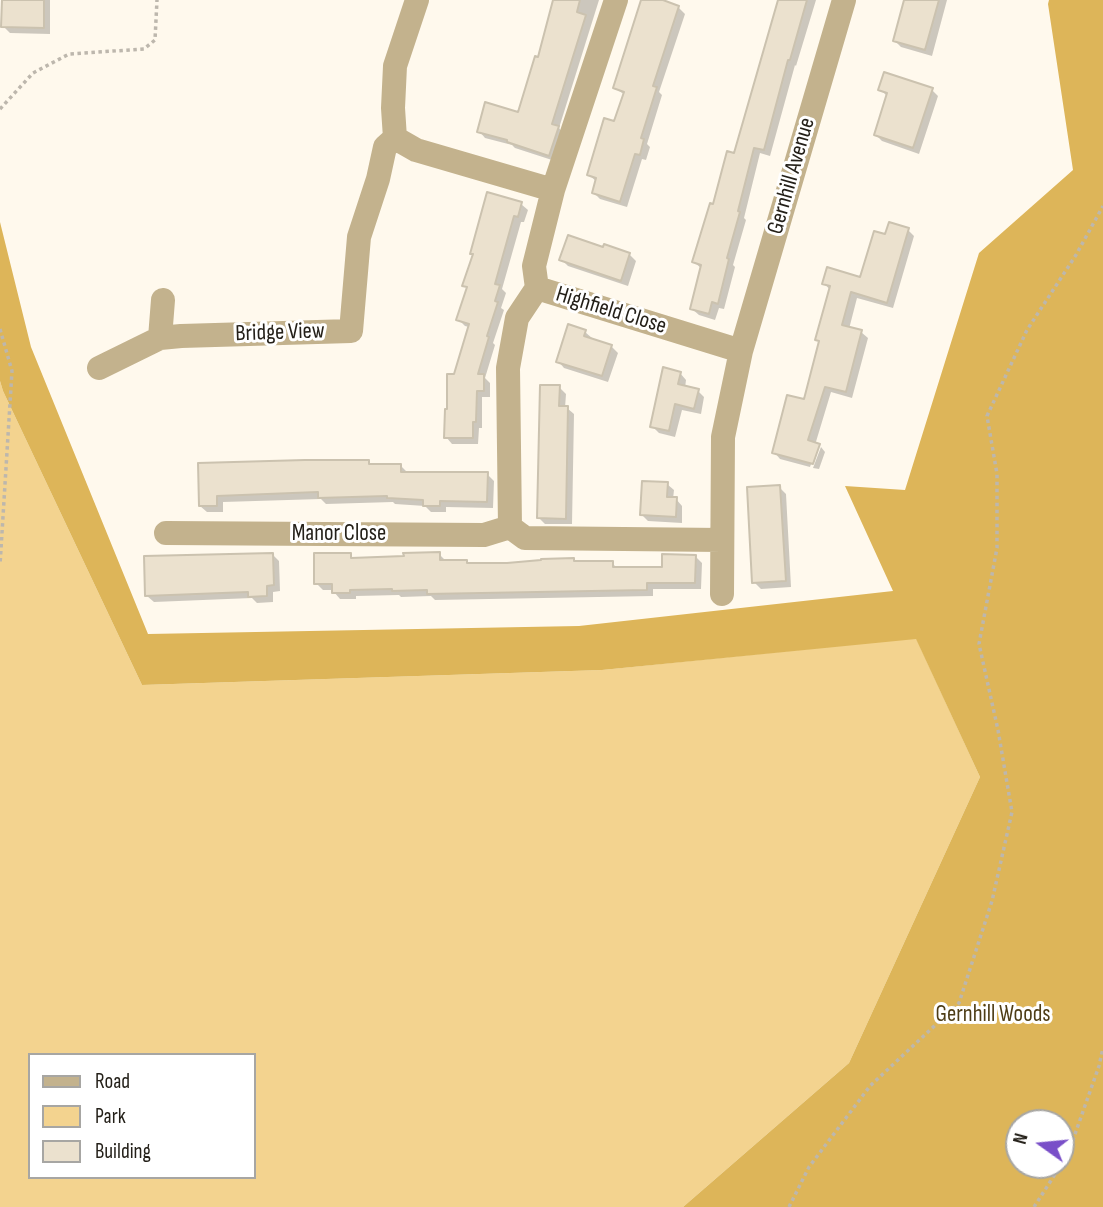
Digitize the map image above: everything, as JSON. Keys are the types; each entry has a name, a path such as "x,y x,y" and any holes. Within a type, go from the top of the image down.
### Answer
{"street":[{"path":"417,0 395,66 395,138 416,150 553,190"},
{"name":"Highfield Close","path":"616,0 553,190 534,266 537,288 741,351"},
{"name":"Gernhill Avenue","path":"722,594 723,437 741,351 844,0"},
{"name":"Bridge View","path":"99,368 160,338 351,331 359,237 379,178 385,147 395,138"},
{"path":"537,288 517,318 508,368 510,527 525,538 722,540"},
{"path":"160,338 163,300"},
{"name":"Manor Close","path":"166,533 484,536 510,527"}],"path":[{"path":"0,108 33,73 69,54 144,49 155,40 157,0"},
{"path":"789,1207 809,1167 870,1086 959,1003 992,901 1012,812 979,644 997,548 998,474 986,416 1027,330 1076,255 1103,206"},
{"path":"0,329 12,371 0,565"},
{"path":"1034,1207 1068,1154 1103,1048"}],"green space":[{"path":"0,381 142,685 602,670 916,638 980,777 849,1063 683,1207 0,1207"}],"shaded area":[{"name":"Gernhill Woods","path":"1049,0 1103,0 1103,1207 683,1207 849,1063 980,777 916,639 602,670 142,685 3,391 0,381 0,222 31,347 148,634 579,626 893,591 845,486 905,490 979,253 1073,170 1048,4"}],"building":[{"path":"2,0 44,0 44,28 1,27"},
{"path":"553,0 580,0 577,12 586,15 552,124 559,126 549,156 477,132 485,102 518,112 535,56 538,57"},
{"path":"641,0 663,0 679,6 653,86 657,87 641,138 644,139 640,155 635,154 620,202 592,193 596,178 587,175 604,118 614,121 624,92 613,88"},
{"path":"778,0 807,0 764,150 754,148 718,304 712,302 709,314 690,309 701,265 692,262 710,203 713,204 727,151 734,153"},
{"path":"904,0 939,0 925,50 893,41"},
{"path":"884,72 933,88 913,148 874,135 887,93 878,90"},
{"path":"487,192 522,202 518,217 514,216 495,284 500,285 495,301 498,302 478,374 484,374 484,391 477,391 473,438 444,438 447,374 454,374 469,324 456,320 467,287 462,286 473,254 470,254"},
{"path":"889,222 909,228 887,303 851,292 842,325 862,330 846,392 825,387 808,440 820,444 813,464 772,453 787,395 804,399 819,341 815,340 830,286 822,284 827,267 860,277 874,231 885,234"},
{"path":"568,235 630,253 621,281 559,260"},
{"path":"568,324 586,330 584,336 612,345 602,376 556,362"},
{"path":"663,367 681,372 678,384 699,389 694,409 675,404 669,431 650,427"},
{"path":"540,385 560,385 559,406 568,406 566,519 537,518"},
{"path":"369,460 369,464 401,464 401,472 488,472 487,502 440,501 440,506 423,506 423,500 387,496 318,498 318,492 217,496 217,506 199,506 198,463"},
{"path":"642,481 668,482 667,497 677,497 676,517 640,515"},
{"path":"780,485 786,581 752,583 747,487"},
{"path":"440,552 440,560 467,560 467,563 574,558 574,561 613,561 613,567 662,567 662,554 696,555 695,583 647,583 647,590 427,594 427,590 392,589 332,593 332,584 314,584 314,553 351,553 351,558"},
{"path":"273,553 274,585 267,586 267,596 248,597 248,592 145,596 144,556"}]}
